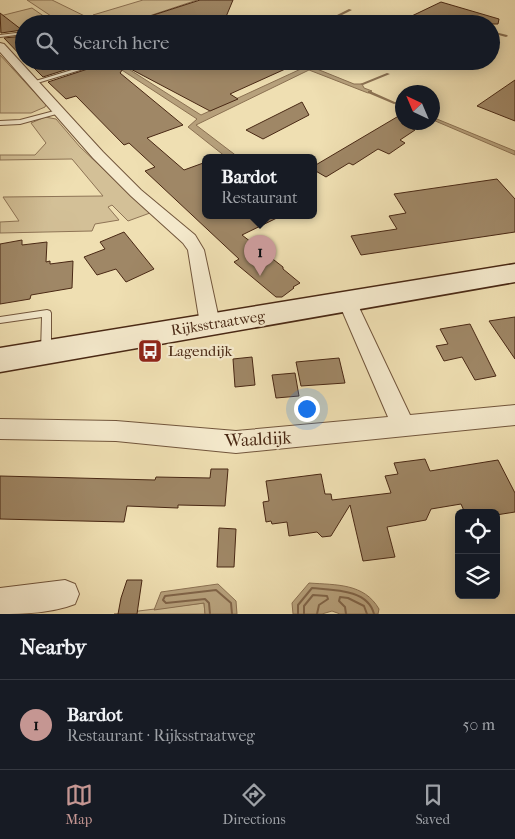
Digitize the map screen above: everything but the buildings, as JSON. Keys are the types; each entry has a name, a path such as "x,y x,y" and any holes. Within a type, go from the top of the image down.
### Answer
{"street":[{"path":"0,46 15,63"},
{"path":"21,70 58,112 136,193 189,240 196,250 210,324"},
{"name":"Rijksstraatweg","path":"0,360 515,273"},
{"path":"347,301 404,427"},
{"name":"Waaldijk","path":"0,429 116,431 236,442 515,415"},
{"path":"0,602 65,594"}],"lane":[{"path":"0,36 15,34"},
{"path":"32,83 79,70"},
{"path":"0,123 20,122 58,112"},
{"path":"0,320 47,312 46,352"}],"shaded area":[{"path":"27,0 52,0 83,15 50,15"},
{"path":"143,0 197,0 152,15 93,15"},
{"path":"32,8 42,15 15,15 15,31 0,32 0,16"},
{"path":"0,55 46,105 45,107 31,113 0,113"},
{"path":"45,117 56,119 80,147 150,213 128,221 112,205 108,207 119,220 95,224 92,231 0,233 0,222 19,221 3,197 103,196 72,159 0,160 0,155 35,155 46,143 31,123"},
{"path":"204,603 205,614 114,614"}],"water":[{"path":"122,70 130,70 201,115 299,70 309,70 196,125 234,154 222,154 188,127 197,119"},
{"path":"309,70 319,70 354,84 362,84 364,88 372,91 368,93"},
{"path":"440,120 515,151 515,155 440,123"},
{"path":"309,583 339,585 366,594 379,609 378,614 340,614 332,611 322,614 293,614 292,603"},
{"path":"218,584 236,601 237,614 205,614 204,603 154,610 161,592"}],"waterway":[{"path":"339,15 350,10"},
{"path":"500,34 506,36"},
{"path":"362,84 388,74"},
{"path":"369,92 395,103"}],"place":[{"name":"Bardot","path":"260,276"},
{"name":"Lagendijk","path":"150,351"}]}
